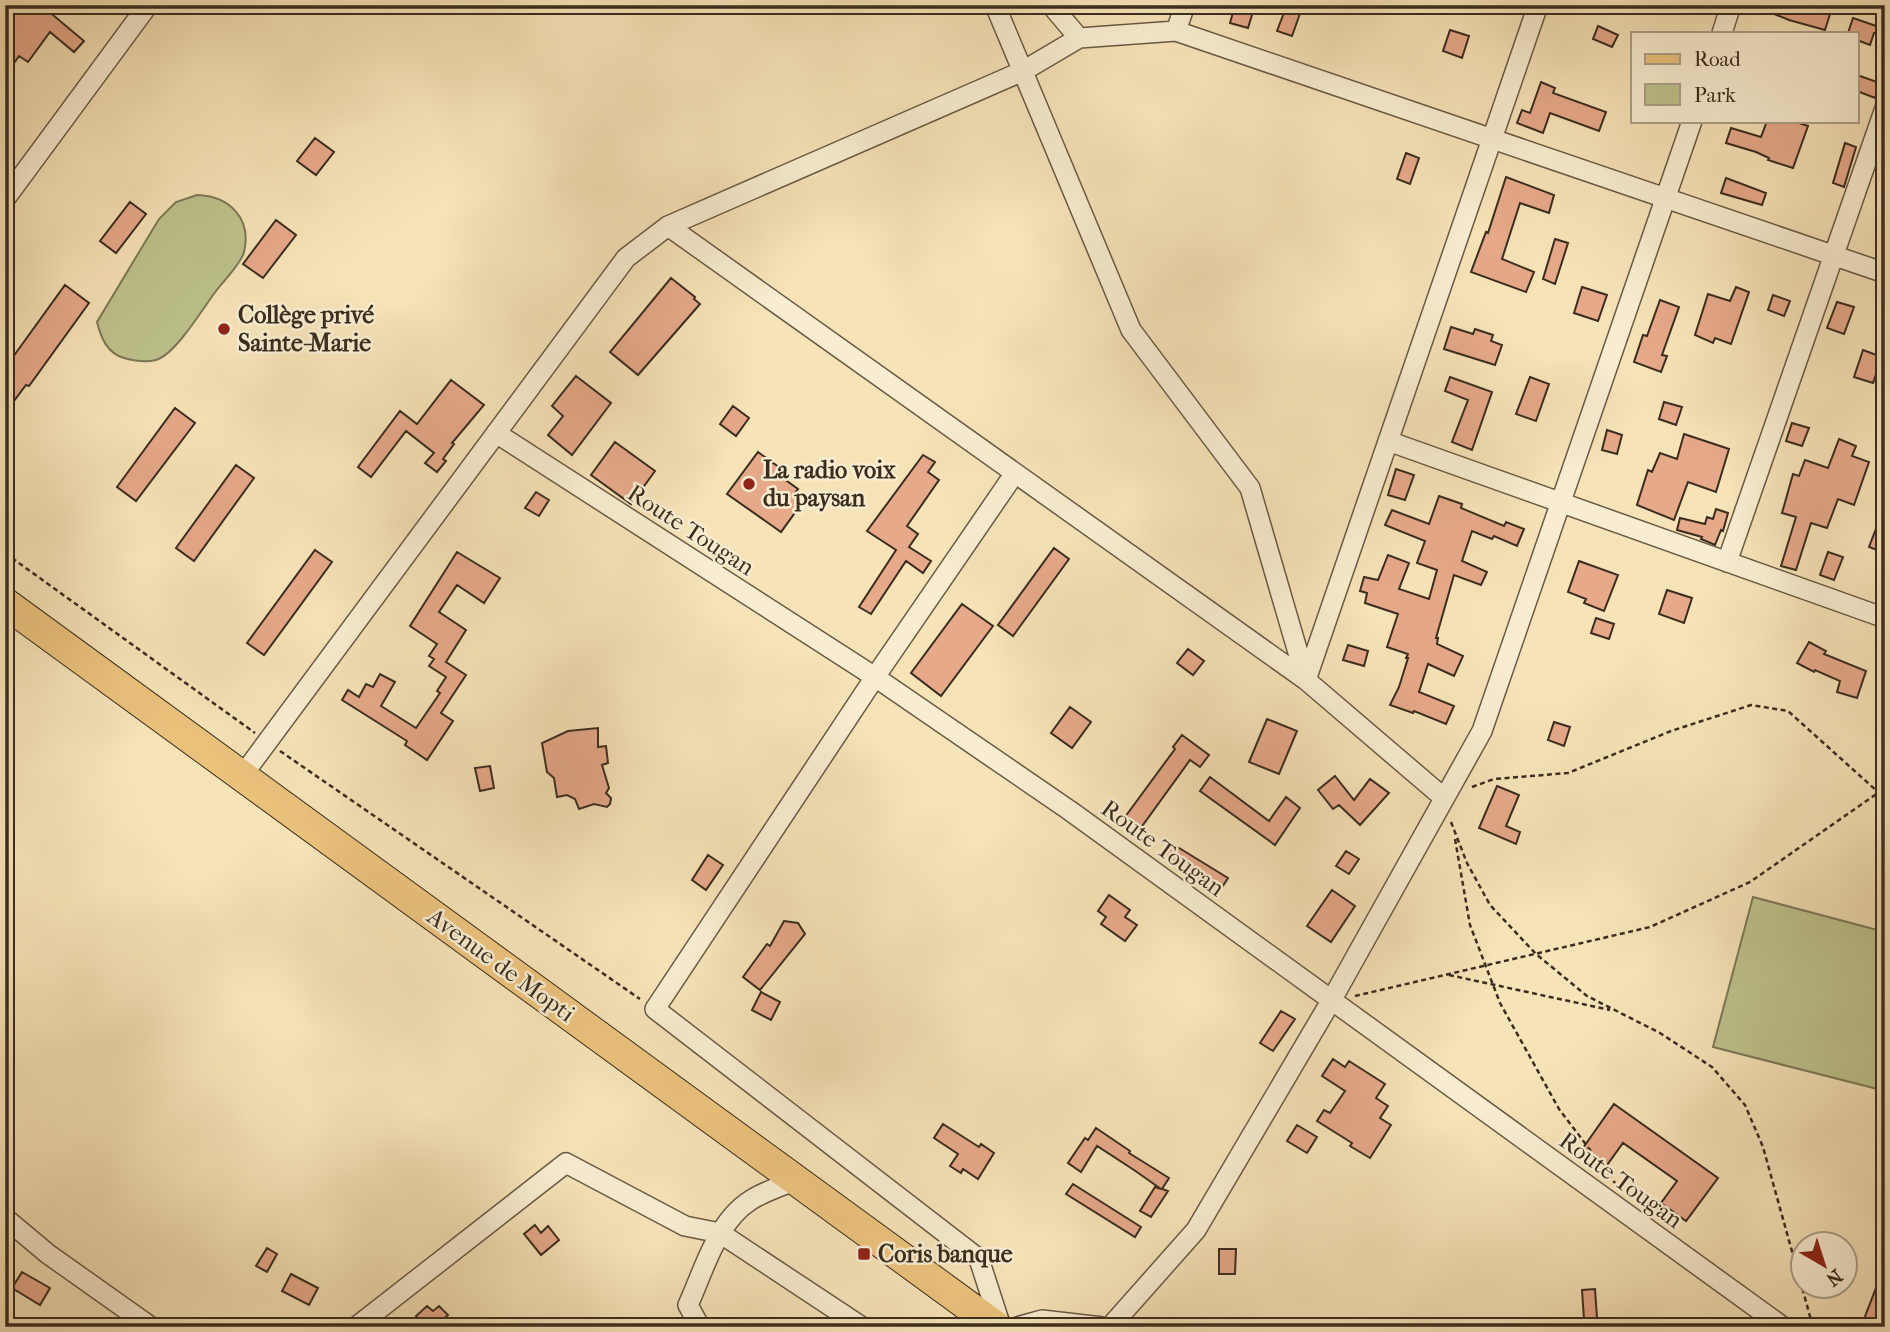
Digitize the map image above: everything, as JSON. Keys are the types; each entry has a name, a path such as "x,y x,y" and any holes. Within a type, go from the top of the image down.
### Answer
{"main road":[{"name":"Avenue de Mopti","path":"5,603 999,1327"}],"street":[{"path":"5,199 148,5"},
{"path":"995,5 1131,330 1250,488 1306,680"},
{"path":"1051,5 1079,38"},
{"path":"1176,31 1185,5"},
{"path":"1306,680 1538,5"},
{"path":"1722,32 1731,5"},
{"path":"242,776 626,258 668,226 1023,71 1079,38 1176,31 1885,273"},
{"path":"1727,562 1885,108"},
{"path":"1110,1327 1196,1230 1331,1001 1482,731 1692,122"},
{"path":"668,226 1306,680 1444,798"},
{"name":"Route Tougan","path":"496,433 876,677 1069,810 1783,1327"},
{"path":"1388,441 1885,618"},
{"path":"999,1327 979,1259 655,1009 1015,473"},
{"path":"356,1327 566,1163 685,1226 720,1233 862,1327"},
{"path":"700,1327 688,1305 720,1233 735,1213 752,1199 796,1180"},
{"path":"5,1218 48,1254 150,1327"},
{"path":"1017,1327 1042,1320 1102,1327"}],"path":[{"path":"5,552 267,742 655,1009"},
{"path":"1618,1186 1559,1108 1500,1003 1470,925 1454,835 1444,798 1494,779 1568,773 1682,727 1751,705 1788,711 1878,792 1885,802"},
{"path":"1331,1001 1650,927 1750,882 1885,788"},
{"path":"1454,835 1490,905 1536,954 1587,996 1660,1033 1712,1067 1745,1105 1763,1147 1813,1327"},
{"path":"1445,974 1616,1011"}],"green space":[{"path":"197,195 219,200 235,211 245,229 243,256 189,330 164,356 144,361 118,356 106,344 97,322 159,219 176,202"},
{"path":"1753,897 1885,932 1885,1091 1713,1047"}],"building":[{"path":"5,5 41,5 84,41 74,52 50,32 28,62 19,56 5,76"},
{"path":"1235,5 1255,5 1248,28 1230,23"},
{"path":"1287,5 1303,5 1292,36 1277,31"},
{"path":"1800,5 1830,14 1825,30 1789,20 1755,6"},
{"path":"1853,18 1885,29 1885,33 1874,33 1870,45 1858,40 1858,32 1848,32"},
{"path":"1598,26 1618,35 1612,47 1593,39"},
{"path":"1450,30 1469,36 1462,58 1443,51"},
{"path":"1858,75 1880,83 1875,98 1858,91"},
{"path":"1541,82 1555,88 1553,93 1606,112 1599,131 1550,113 1543,133 1517,123 1522,110 1530,113"},
{"path":"1767,122 1796,122 1808,126 1793,168 1726,143 1731,128 1761,137"},
{"path":"315,138 334,152 316,175 297,161"},
{"path":"1845,143 1856,147 1844,187 1833,183"},
{"path":"1406,153 1419,158 1410,184 1397,179"},
{"path":"1506,177 1554,195 1549,213 1520,203 1502,259 1534,272 1526,292 1471,272 1486,232 1488,233"},
{"path":"1726,178 1766,193 1762,205 1721,193"},
{"path":"130,202 146,214 116,253 100,241"},
{"path":"276,220 296,235 263,278 243,264"},
{"path":"1555,239 1568,243 1555,284 1543,279"},
{"path":"671,278 700,304 638,375 610,352"},
{"path":"65,285 89,303 29,386 26,385 5,413 5,368"},
{"path":"1582,287 1607,295 1598,321 1574,313"},
{"path":"1736,287 1749,292 1731,344 1715,338 1713,343 1695,335 1708,294 1730,301"},
{"path":"1773,295 1790,301 1784,316 1768,310"},
{"path":"1660,300 1679,307 1662,355 1667,356 1661,372 1634,362 1643,335 1647,336"},
{"path":"1837,302 1854,307 1844,334 1827,328"},
{"path":"1451,327 1473,334 1475,329 1493,335 1491,341 1502,345 1495,365 1444,349"},
{"path":"1863,350 1882,357 1873,383 1854,377"},
{"path":"576,376 611,403 572,455 548,435 563,416 552,406"},
{"path":"1450,377 1492,392 1472,450 1452,442 1468,400 1445,391"},
{"path":"1530,377 1549,384 1536,421 1516,414"},
{"path":"451,380 484,405 452,443 454,444 443,459 446,461 437,472 425,463 434,453 406,431 371,477 358,467 400,411 417,424"},
{"path":"1664,402 1682,407 1676,425 1659,419"},
{"path":"733,406 749,418 736,436 720,424"},
{"path":"175,408 195,423 136,501 117,487"},
{"path":"1792,423 1809,428 1802,446 1786,441"},
{"path":"1607,430 1622,435 1617,454 1602,450"},
{"path":"1684,434 1729,449 1716,492 1688,482 1674,520 1637,505 1648,470 1652,472 1660,453 1677,459"},
{"path":"1839,439 1856,446 1852,456 1869,462 1854,505 1838,499 1827,528 1811,523 1796,570 1781,566 1796,517 1782,513 1793,474 1799,476 1805,460 1828,468"},
{"path":"615,442 655,471 631,504 591,475"},
{"path":"758,452 780,468 776,473 798,489 793,496 802,503 781,532 727,494"},
{"path":"923,455 935,462 928,472 939,480 907,526 918,534 909,547 931,561 923,573 906,561 871,614 859,607 896,550 867,531"},
{"path":"236,465 254,478 194,561 176,548"},
{"path":"1396,469 1414,475 1405,500 1388,495"},
{"path":"536,492 549,500 539,516 525,508"},
{"path":"1439,496 1462,504 1461,508 1504,526 1506,522 1524,529 1517,546 1494,536 1492,539 1472,531 1462,561 1487,572 1481,585 1454,575 1436,638 1437,644 1463,656 1454,676 1428,664 1419,692 1454,706 1446,724 1390,705 1408,658 1408,654 1387,647 1398,614 1365,603 1367,593 1360,591 1364,577 1378,580 1388,555 1409,563 1399,589 1429,599 1437,570 1417,563 1425,541 1385,525 1392,510 1429,524"},
{"path":"1716,509 1728,513 1723,531 1721,530 1715,545 1701,539 1702,537 1677,530 1680,518 1705,524 1707,517 1713,519"},
{"path":"1885,509 1885,553 1869,547"},
{"path":"1054,548 1069,559 1013,636 998,625"},
{"path":"315,550 332,562 264,655 247,643"},
{"path":"457,552 500,578 484,603 457,585 439,612 466,630 446,662 466,675 441,713 453,721 427,760 405,745 407,741 342,700 348,690 359,697 366,684 373,687 380,674 395,682 381,706 416,728 440,693 437,691 446,677 429,666 434,659 429,656 437,644 410,626"},
{"path":"1828,552 1843,557 1834,580 1820,575"},
{"path":"1579,561 1618,575 1604,611 1584,603 1586,599 1568,592"},
{"path":"1667,590 1692,598 1684,623 1659,614"},
{"path":"962,604 993,626 941,696 911,673"},
{"path":"1596,618 1614,624 1609,639 1591,633"},
{"path":"1809,642 1826,651 1824,654 1866,671 1857,698 1837,692 1840,681 1797,663"},
{"path":"1348,645 1368,651 1364,666 1343,660"},
{"path":"1188,649 1204,661 1193,675 1177,663"},
{"path":"1070,707 1091,722 1072,748 1051,733"},
{"path":"1267,719 1297,731 1279,774 1249,762"},
{"path":"1554,722 1570,727 1564,746 1548,740"},
{"path":"598,728 598,747 606,746 608,763 602,765 609,788 606,793 611,798 610,804 607,807 594,804 579,809 575,799 567,795 557,797 554,778 547,772 542,743 568,731"},
{"path":"1182,735 1209,755 1200,767 1190,760 1140,829 1125,817 1175,749 1173,747"},
{"path":"490,766 494,788 480,791 475,768"},
{"path":"1335,776 1354,800 1370,779 1389,793 1360,825 1339,805 1333,809 1318,790"},
{"path":"1210,777 1269,821 1286,797 1300,808 1275,845 1200,791"},
{"path":"1497,786 1519,795 1506,826 1520,832 1516,844 1479,828"},
{"path":"1171,843 1228,878 1217,895 1162,856"},
{"path":"1346,851 1359,859 1349,874 1336,866"},
{"path":"708,855 723,865 706,890 692,880"},
{"path":"1332,890 1355,906 1331,942 1307,926"},
{"path":"1109,895 1130,910 1125,917 1137,925 1125,941 1101,924 1106,917 1098,911"},
{"path":"784,921 798,923 805,934 760,990 743,977 767,944 770,946"},
{"path":"761,992 780,1002 771,1020 752,1010"},
{"path":"1281,1011 1295,1019 1273,1051 1260,1043"},
{"path":"1333,1059 1345,1067 1349,1061 1385,1084 1376,1098 1388,1106 1380,1118 1391,1125 1370,1158 1317,1121 1324,1110 1330,1113 1345,1091 1322,1076"},
{"path":"1614,1104 1718,1178 1686,1221 1661,1203 1677,1181 1623,1143 1607,1165 1583,1148"},
{"path":"943,1124 979,1147 981,1144 994,1153 978,1179 963,1169 961,1173 950,1166 958,1154 934,1138"},
{"path":"1297,1125 1317,1137 1307,1153 1287,1141"},
{"path":"1096,1128 1169,1178 1162,1189 1168,1191 1151,1217 1140,1211 1155,1187 1161,1189 1134,1170 1097,1146 1081,1172 1068,1163 1085,1138 1088,1140"},
{"path":"1073,1184 1141,1227 1135,1237 1066,1194"},
{"path":"535,1225 541,1233 548,1226 559,1240 541,1255 524,1234"},
{"path":"267,1248 277,1254 267,1272 256,1266"},
{"path":"1219,1249 1236,1249 1235,1274 1219,1274"},
{"path":"1884,1267 1885,1327 1861,1327"},
{"path":"22,1272 50,1288 40,1305 12,1288"},
{"path":"291,1274 318,1288 309,1305 282,1291"},
{"path":"1595,1289 1597,1318 1584,1319 1582,1290"},
{"path":"427,1306 433,1311 439,1306 448,1315 435,1327 425,1327 416,1316"}],"place":[{"name":"Collège privé Sainte-Marie","path":"224,329"},
{"name":"La radio voix du paysan","path":"749,484"},
{"name":"Coris banque","path":"864,1254"}]}
